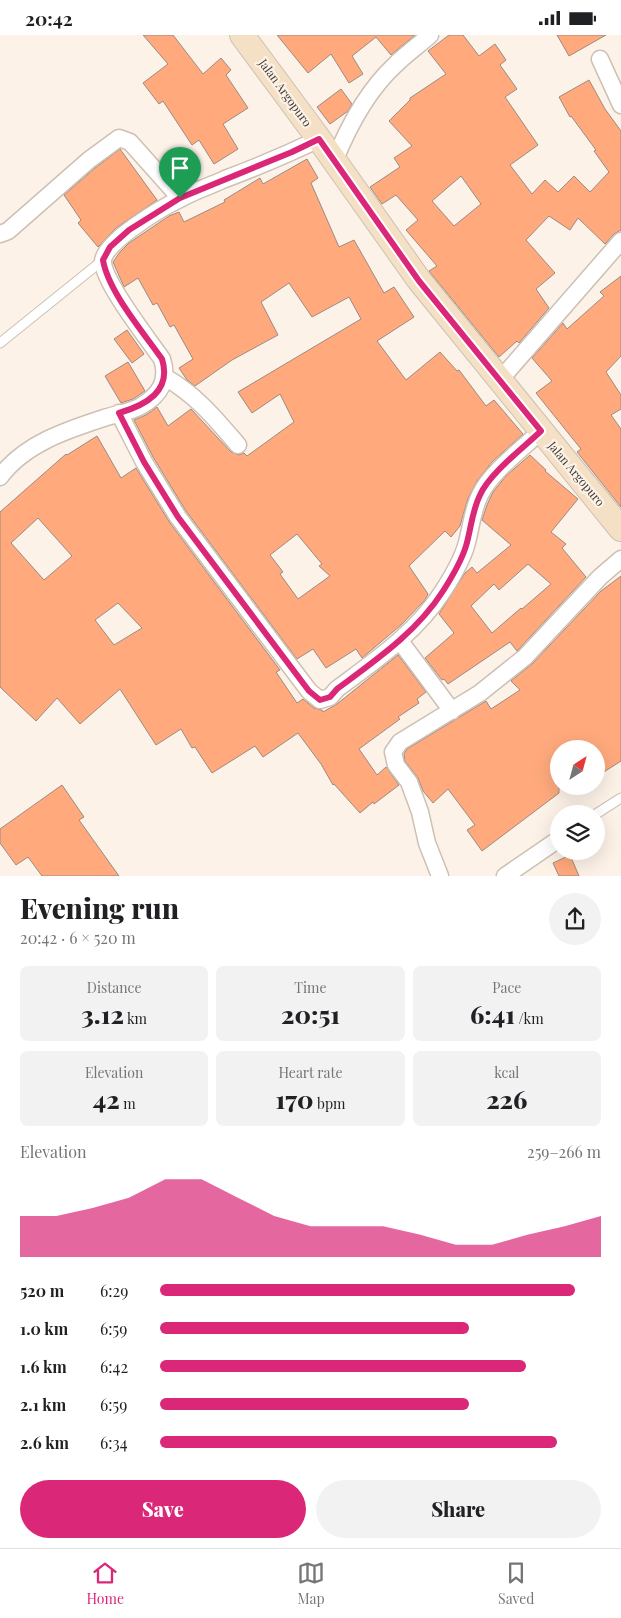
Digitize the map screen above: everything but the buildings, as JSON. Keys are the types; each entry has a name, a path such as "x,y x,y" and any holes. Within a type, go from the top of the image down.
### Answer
{"street":[{"name":"Jalan Argopuro","path":"242,35 319,139 419,281 621,529"},
{"path":"334,162 342,142 372,90 395,65 430,35"},
{"path":"600,59 621,105"},
{"path":"0,234 8,231 90,160 120,139 130,142 180,198"},
{"path":"0,477 7,467 25,451 80,425 140,406 163,385 165,368 162,359 122,301 105,271 103,260 110,247 129,230 180,198 319,139"},
{"path":"499,381 621,241"},
{"path":"165,377 183,387 204,405 238,445"},
{"path":"119,413 144,462 178,517 304,684 320,700 330,697 337,689 400,641 442,593 466,547 471,518 480,494 493,477 541,431"},
{"path":"440,875 427,843 420,812 409,782 396,765 393,752 400,742 480,693 525,657 600,577 621,559"},
{"path":"400,641 452,711"},
{"path":"505,875 550,845"}],"lane":[{"path":"0,343 103,260"},
{"path":"605,808 621,798"}],"route":[{"path":"319,139 419,281 541,431 493,477 480,494 471,518 466,547 456,569 442,593 425,614 400,641 337,689 330,697 320,700 309,691 178,517 144,462 119,413 140,406 152,397 163,385 165,368 162,359 122,301 105,271 103,260 110,247 129,230 180,198 319,139"}]}
